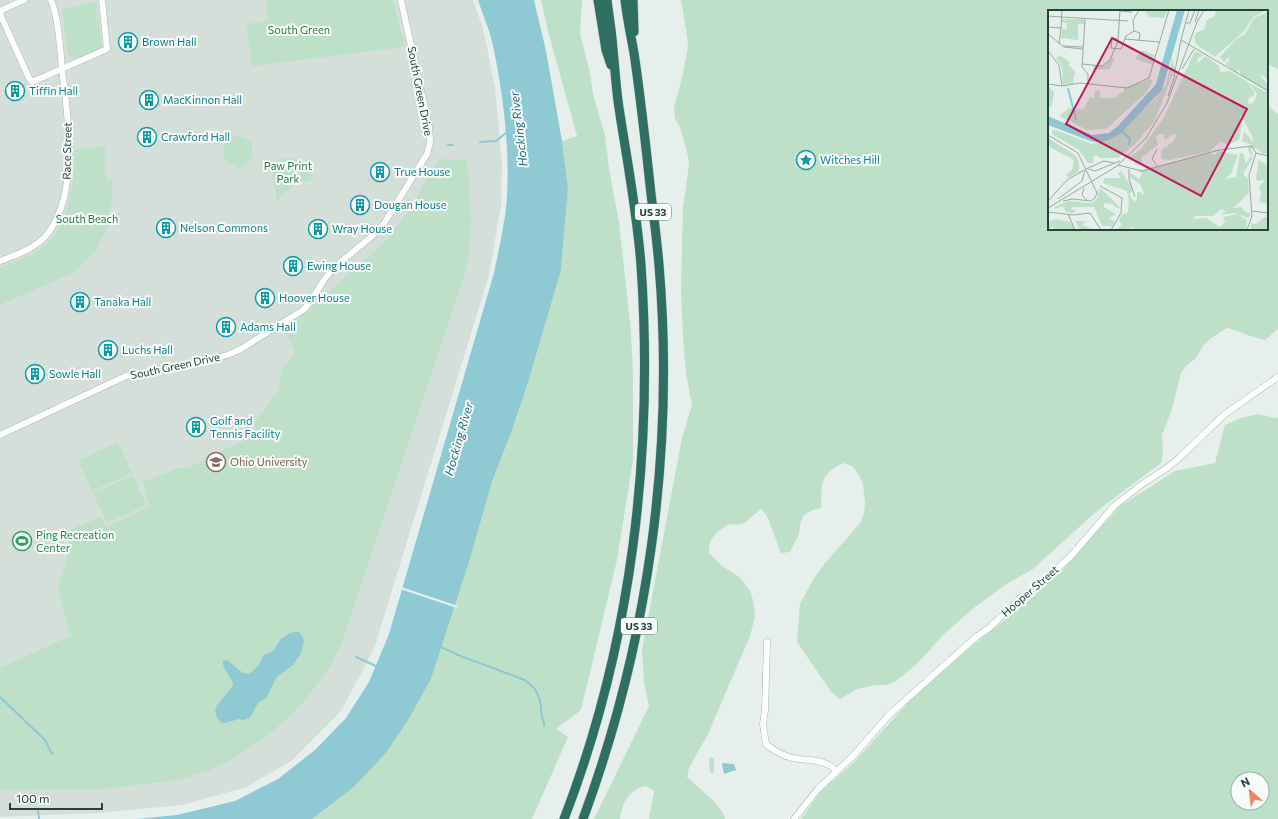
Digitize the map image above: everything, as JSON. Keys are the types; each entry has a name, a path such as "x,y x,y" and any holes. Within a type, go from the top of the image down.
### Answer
{"highway":[{"path":"598,0 606,50 615,80"},
{"name":"US 33","path":"564,819 593,734 620,624 630,567 642,467 645,403 645,351 641,263 615,80 613,49 606,0"},
{"name":"US 33","path":"583,819 607,750 636,639 643,604 654,521 660,450 663,345 659,265 648,155 625,0"},
{"path":"632,0 634,30 633,52"}],"street":[{"path":"24,0 2,10 0,14 32,82 107,49 102,0"},
{"name":"Race Street","path":"0,261 33,247 42,240 53,226 62,205 68,176 69,157 67,106 56,20 51,0"},
{"name":"South Green Drive","path":"0,435 126,376 208,361 241,349 303,310 311,303 332,270 375,234 383,225 427,154 430,142 429,127 401,0"},
{"name":"Hooper Street","path":"794,819 818,789 853,756 890,714 910,698 934,674 976,637 989,628 1023,596 1049,576 1070,556 1114,506 1179,458 1225,414 1278,377"},
{"path":"767,642 764,724 766,744 780,754 792,758 833,766 836,772"}],"shaded area":[{"name":"Ohio University","path":"0,0 473,0 483,28 495,87 502,165 501,205 489,275 374,649 341,711 291,761 247,787 182,805 98,813 0,817"}],"green space":[{"name":"South Green","path":"266,0 393,0 405,47 252,66 246,24 268,21"},
{"path":"541,0 582,0 580,34 589,68 593,94 605,135 609,169 619,222 631,331 633,374 633,460 617,560 581,710 556,729 568,737 532,819 312,819 354,787 386,753 410,717 431,679 470,559 492,482 528,383 561,270 568,188 562,141 577,136 549,35"},
{"path":"681,0 1278,0 1278,69 1268,64 1268,10 1048,10 1048,230 1268,230 1268,106 1278,114 1278,329 1265,340 1227,328 1210,339 1203,346 1195,359 1187,365 1181,373 1172,409 1162,435 1163,454 1161,463 1097,511 1033,569 1008,583 975,607 945,633 917,664 895,682 886,685 876,685 857,689 840,699 832,693 797,642 800,604 814,578 861,522 864,513 865,504 863,484 853,467 844,463 830,471 826,476 822,486 821,508 812,510 803,516 799,534 790,552 781,553 767,516 761,509 744,523 735,525 729,524 714,536 710,543 709,553 722,566 738,576 750,591 753,600 755,617 750,636 708,734 689,768 687,777 715,802 720,808 725,819 649,819 654,791 646,786 635,790 627,798 620,819 594,819 649,706 644,683 642,650 682,438 692,405 686,373 681,290 683,207 689,165 680,127 675,118 674,108 688,47"},
{"path":"97,2 102,48 80,57 72,57 68,55 62,9"},
{"path":"234,136 244,138 252,143 253,157 246,164 237,168 234,164 231,166 224,157 224,146 228,139"},
{"name":"South Beach","path":"105,146 106,180 113,180 110,214 107,228 97,248 73,273 0,305 0,268 25,258 39,250 50,241 64,218 71,191 75,150"},
{"name":"Paw Print Park","path":"282,158 291,158 299,161 307,170 312,180 292,187 277,201 273,173 277,163"},
{"path":"439,159 466,160 471,204 471,233 464,277 342,643 329,668 307,698 289,717 267,736 231,760 208,771 178,780 105,789 0,790 0,668 70,636 58,588 66,562 69,545 66,531 101,517 106,527 149,507 143,482 179,468 187,468 251,437 256,420 279,390 282,369 295,352 284,327 308,311 380,246 400,223"},
{"path":"1258,414 1278,418 1278,819 801,819 822,790 854,762 914,696 968,649 1024,605 1065,567 1120,506 1175,471 1215,463 1225,425 1241,418"},
{"path":"118,442 132,473 92,491 78,461"},
{"path":"133,475 146,505 107,523 93,493"},
{"path":"709,758 714,758 714,773 710,773"}],"water":[{"name":"Hocking River","path":"478,0 534,0 546,51 562,141 568,188 561,270 528,383 492,482 470,559 431,679 410,717 386,753 354,787 312,819 137,819 177,815 235,801 278,779 315,750 346,718 369,682 389,634 494,273 505,216 508,175 506,131 492,40"},
{"path":"299,632 303,637 304,642 300,655 293,665 277,677 266,698 258,703 250,718 222,723 217,718 215,711 217,705 233,686 233,683 224,668 223,661 227,660 243,673 249,674 258,666 264,655 273,651 280,640 288,634"},
{"path":"723,763 734,764 736,770 724,774"}],"pier":[{"path":"401,587 458,606 457,608 400,589"}],"waterway":[{"name":"Hocking River","path":"480,142 496,141 507,132"},
{"path":"448,145 453,145"},
{"path":"441,647 458,655 525,680 535,689 540,700 544,726"},
{"path":"356,657 378,667"},
{"path":"0,697 45,740 52,754"},
{"path":"38,810 39,819"}],"place":[{"name":"Brown Hall","path":"128,42"},
{"name":"Tiffin Hall","path":"15,91"},
{"name":"MacKinnon Hall","path":"149,100"},
{"name":"Crawford Hall","path":"147,137"},
{"name":"Witches Hill","path":"806,160"},
{"name":"True House","path":"380,172"},
{"name":"Dougan House","path":"360,205"},
{"name":"Nelson Commons","path":"166,228"},
{"name":"Wray House","path":"318,229"},
{"name":"Ewing House","path":"293,266"},
{"name":"Hoover House","path":"265,298"},
{"name":"Tanaka Hall","path":"80,302"},
{"name":"Adams Hall","path":"226,327"},
{"name":"Luchs Hall","path":"108,350"},
{"name":"Sowle Hall","path":"35,374"},
{"name":"Golf and Tennis Facility","path":"196,427"},
{"name":"Ohio University","path":"216,462"},
{"name":"Ping Recreation Center","path":"22,541"}]}
